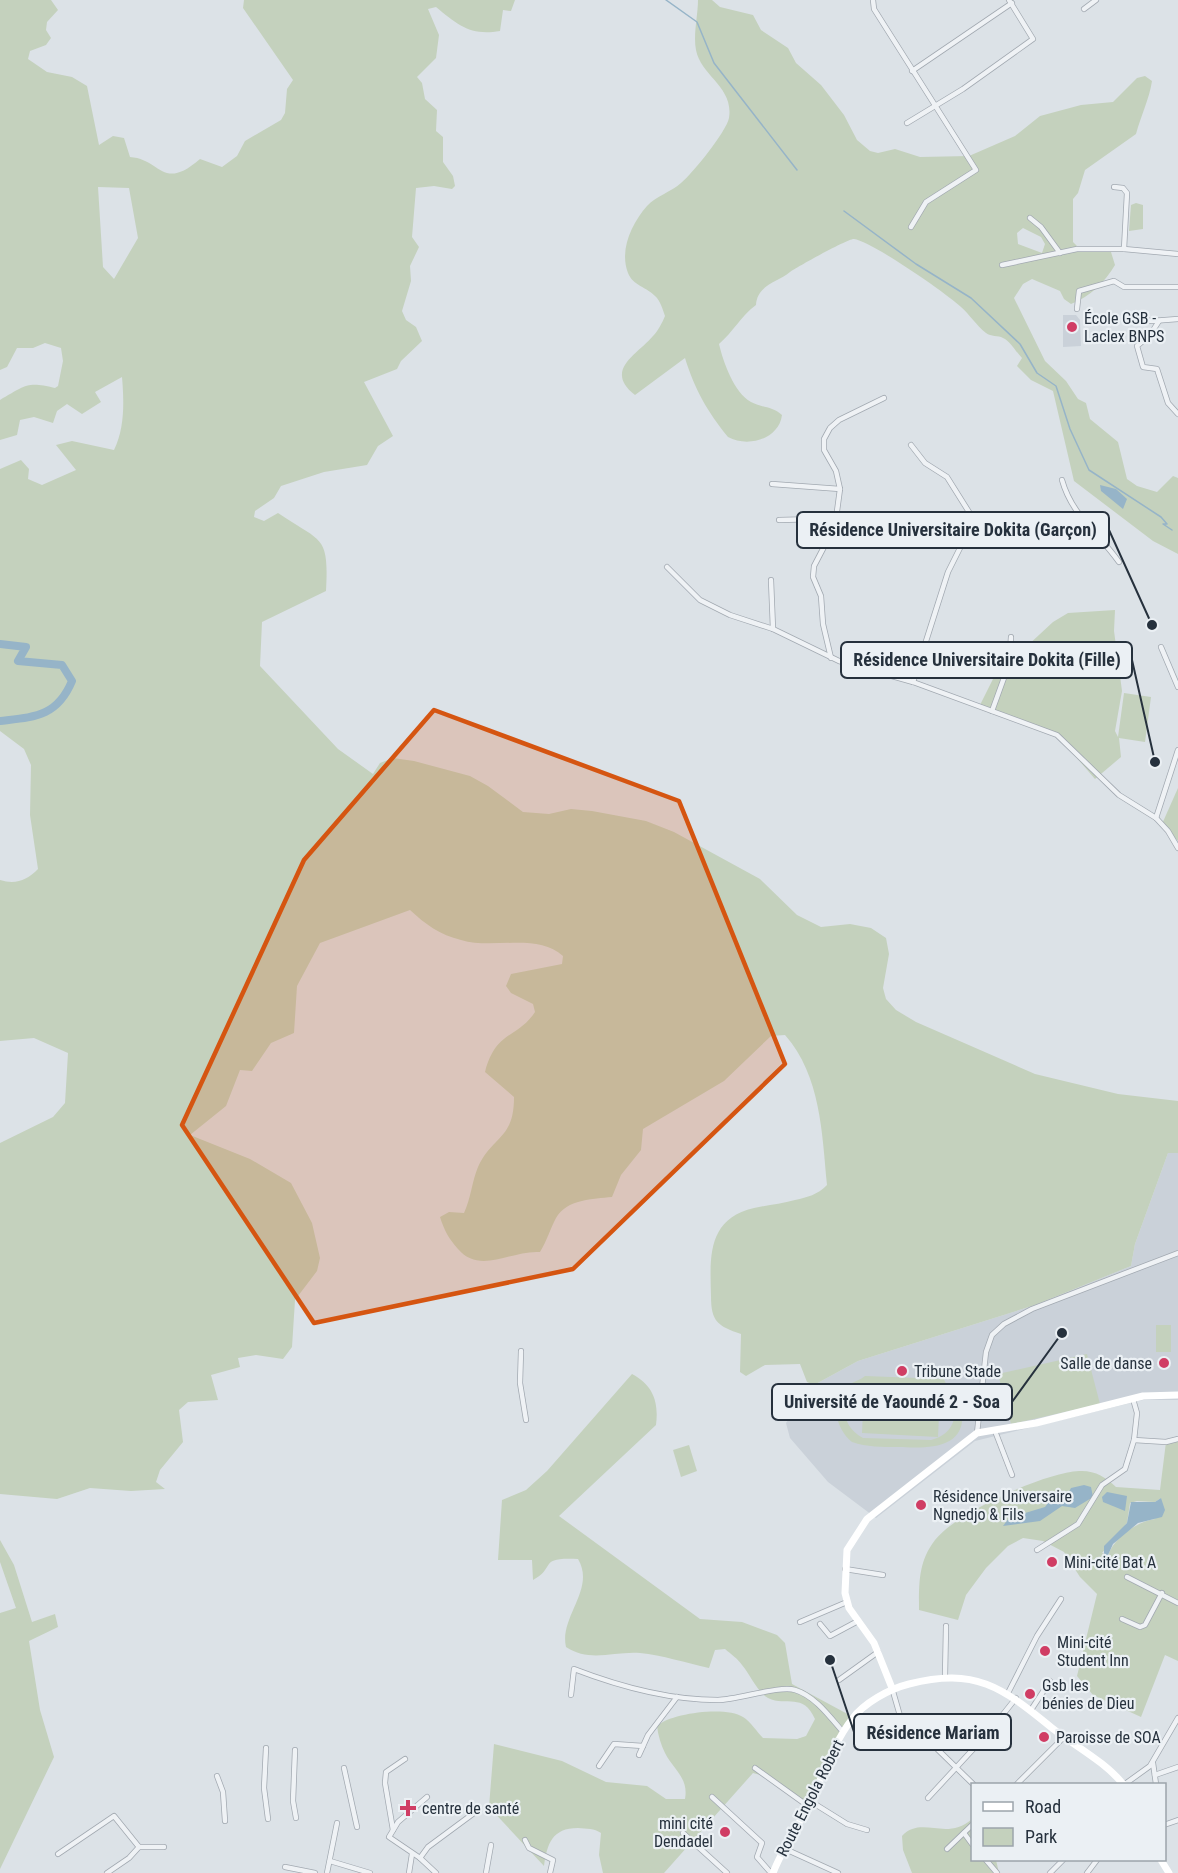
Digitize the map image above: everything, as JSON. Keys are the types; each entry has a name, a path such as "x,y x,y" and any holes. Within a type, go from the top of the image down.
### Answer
{"street":[{"path":"873,0 874,9 933,106 976,170 926,202 911,227"},
{"path":"1084,9 1096,0"},
{"path":"907,123 1033,39 1010,2 912,71"},
{"path":"1114,187 1123,188 1127,194 1124,249"},
{"path":"1030,218 1041,228 1060,253"},
{"path":"1002,266 1077,249 1124,249 1178,254"},
{"path":"1077,309 1079,291 1114,281 1124,287 1178,287"},
{"path":"1128,318 1159,321 1178,319"},
{"path":"1159,321 1154,330 1137,346 1143,367 1157,369 1168,403 1178,414"},
{"path":"831,658 823,624 821,596 813,572 833,530 840,489 836,471 824,450 824,439 830,428 840,420 882,399 885,405"},
{"path":"867,406 871,413"},
{"path":"911,445 925,463 947,477 974,520 948,572 913,682"},
{"path":"1062,480 1067,498 1089,530 1102,540 1119,562"},
{"path":"772,484 840,489"},
{"path":"779,520 817,519 833,530"},
{"path":"668,567 700,600 738,618 773,629 831,658 864,670 913,682 1057,735 1119,795 1156,818 1168,831 1178,848"},
{"path":"771,580 773,629"},
{"path":"992,711 1009,664 1011,637"},
{"path":"1161,647 1178,687"},
{"path":"1156,818 1178,750"},
{"path":"977,1433 986,1352 992,1335 1004,1324 1032,1309 1134,1272 1178,1253"},
{"path":"521,1351 520,1383 526,1420"},
{"path":"907,1740 892,1688 878,1652 847,1602 845,1569 850,1543 870,1515 977,1433 995,1431 1133,1399 1178,1395"},
{"path":"1037,1550 1078,1524 1102,1485 1125,1469 1134,1440 1137,1413 1133,1399"},
{"path":"995,1431 1012,1474"},
{"path":"1134,1440 1166,1442 1178,1439"},
{"path":"845,1569 883,1575"},
{"path":"1127,1577 1178,1603"},
{"path":"1122,1619 1140,1628 1145,1625 1162,1593"},
{"path":"1008,1693 1037,1636 1061,1599"},
{"path":"800,1622 847,1602"},
{"path":"820,1624 830,1636 858,1621"},
{"path":"945,1677 946,1626"},
{"path":"839,1680 878,1652"},
{"path":"571,1695 574,1669 677,1697 719,1700 792,1689 817,1704 843,1732"},
{"name":"Route Engola Robert","path":"772,1873 783,1848 809,1804 829,1756 843,1732 853,1717 892,1688 945,1677 969,1678 1008,1693 1108,1768 1122,1783"},
{"path":"1031,1710 1050,1681"},
{"path":"639,1755 677,1697"},
{"path":"928,1798 989,1732 1016,1698"},
{"path":"1127,1783 1153,1763 1178,1718"},
{"path":"1019,1783 1064,1737"},
{"path":"929,1741 971,1783"},
{"path":"599,1766 614,1744 643,1746"},
{"path":"267,1748 264,1788 268,1819"},
{"path":"295,1750 296,1780 293,1801 296,1818"},
{"path":"393,1831 385,1783 386,1773 405,1759"},
{"path":"1153,1763 1156,1783"},
{"path":"344,1767 357,1827"},
{"path":"1155,1775 1178,1767"},
{"path":"755,1768 809,1804 847,1824 867,1830"},
{"path":"217,1776 223,1792 225,1821"},
{"path":"427,1797 398,1822 389,1838 420,1858 436,1873"},
{"path":"712,1797 762,1843 758,1857 772,1873"},
{"path":"420,1858 428,1847 474,1813"},
{"path":"58,1854 114,1816 139,1847"},
{"path":"327,1873 337,1823"},
{"path":"947,1849 971,1826"},
{"path":"683,1833 727,1873"},
{"path":"964,1833 971,1843"},
{"path":"525,1840 529,1848 553,1860 550,1873"},
{"path":"486,1873 491,1845"},
{"path":"107,1873 129,1858 139,1847 164,1847"},
{"path":"783,1848 838,1873"},
{"path":"409,1873 412,1854"},
{"path":"330,1860 370,1873"},
{"path":"987,1861 997,1873"},
{"path":"1050,1873 1062,1861"},
{"path":"1087,1873 1096,1861"},
{"path":"285,1867 315,1873"}],"highlighted area":[{"path":"434,710 679,801 785,1064 573,1269 314,1323 182,1125 304,860"}],"shaded area":[{"name":"École GSB - Laclex BNPS","path":"1063,315 1076,315 1080,320 1081,346 1063,347"},
{"path":"1168,1153 1178,1153 1178,1400 1143,1400 975,1441 876,1518 828,1482 790,1438 786,1423 814,1385 858,1361 1035,1305 1131,1266 1135,1244"}],"green space":[{"path":"0,0 51,0 58,10 47,22 46,30 51,38 46,45 30,51 28,59 47,72 72,77 87,86 99,145 113,136 124,138 130,157 140,159 162,171 177,173 200,159 222,167 237,156 245,141 281,120 285,113 287,89 293,80 243,8 244,0 515,0 511,11 503,10 500,31 480,32 465,28 436,7 428,9 439,35 436,58 417,77 422,83 425,99 437,110 436,131 443,137 443,162 453,176 455,186 452,189 434,186 416,188 412,237 419,247 410,266 411,281 402,311 406,320 416,327 422,341 401,361 397,369 364,382 393,436 378,446 367,465 324,472 281,486 274,498 255,511 254,517 264,521 278,513 320,542 324,549 327,573 326,591 262,622 260,666 338,749 373,774 380,763 393,758 414,761 470,776 488,786 523,812 549,814 571,809 592,811 646,821 674,832 760,879 797,915 821,927 850,924 871,928 886,938 889,954 883,988 886,999 896,1010 916,1022 1035,1074 1118,1094 1178,1101 1178,1153 1168,1153 1135,1244 1131,1266 1035,1305 858,1361 814,1385 807,1382 800,1364 765,1365 746,1376 740,1372 741,1334 717,1322 712,1312 712,1254 719,1230 739,1213 808,1197 827,1185 821,1125 813,1087 797,1051 785,1035 771,1036 724,1081 643,1129 641,1150 621,1175 612,1197 581,1201 567,1207 556,1218 540,1252 529,1252 486,1261 467,1257 449,1238 440,1217 449,1212 464,1213 478,1167 507,1130 510,1122 514,1097 485,1072 495,1049 507,1036 528,1021 535,1012 533,1004 511,993 506,986 511,974 562,964 563,956 541,945 474,943 453,938 433,928 410,910 320,943 297,986 294,1033 271,1043 252,1071 240,1070 226,1106 190,1135 250,1159 291,1183 312,1223 320,1258 317,1271 295,1300 292,1347 283,1359 256,1355 238,1358 240,1367 211,1375 218,1400 188,1402 179,1410 183,1442 160,1470 156,1482 165,1489 131,1491 90,1488 57,1499 0,1494 0,1143 53,1117 65,1103 68,1053 34,1038 0,1041 0,880 11,882 21,880 38,869 30,815 31,765 24,749 0,731 0,469 21,460 29,469 28,479 42,485 76,470 56,445 72,441 114,450 122,424 123,405 122,377 95,392 101,402 82,414 67,404 57,411 53,423 34,417 20,420 17,435 0,440 0,400 26,386 38,385 55,388 58,386 63,361 61,348 45,343 33,348 17,348 7,367 0,370","holes":["98,187 129,188 138,238 114,279 103,267"]},
{"path":"698,0 712,0 720,7 753,15 761,30 788,48 796,63 821,85 844,115 857,140 870,151 878,153 895,149 920,157 969,156 1015,136 1040,116 1081,105 1113,102 1137,78 1145,76 1152,81 1136,134 1085,170 1078,193 1073,199 1073,242 1081,250 1111,252 1115,265 1102,283 1091,293 1071,304 1064,299 1060,291 1032,279 1023,284 1014,298 1045,361 1066,381 1078,399 1086,403 1090,419 1118,442 1127,479 1137,486 1157,492 1173,476 1178,478 1178,554 1153,541 1074,481 1053,391 1031,380 1017,366 1022,358 1008,342 1001,337 986,333 953,300 908,268 854,239 812,259 764,288 757,298 756,305 719,344 726,367 739,392 751,402 782,415 780,423 769,435 744,442 728,437 702,400 685,358 635,395 626,386 622,378 626,363 655,334 665,316 657,298 633,281 628,273 625,255 632,229 647,206 681,183 701,162 722,133 729,118 727,98 704,67 696,50","holes":["1023,228 1041,237 1045,244 1042,253 1018,244 1017,233"]},
{"path":"1136,203 1143,205 1143,229 1129,231 1131,205"},
{"path":"1115,610 1114,631 1122,691 1115,731 1118,737 1124,693 1151,697 1145,742 1119,738 1121,757 1095,779 1057,735 979,707 1002,661 1026,647 1053,622 1068,613"},
{"path":"1178,788 1178,841 1162,824"},
{"path":"1156,1325 1171,1325 1171,1352 1156,1352"},
{"path":"1087,1354 1100,1404 1011,1424 998,1374"},
{"path":"632,1374 645,1383 653,1395 656,1425 559,1516 700,1619 742,1622 777,1635 785,1643 792,1684 853,1717 807,1805 768,1777 753,1773 664,1873 603,1873 599,1855 601,1833 593,1829 578,1828 562,1831 552,1839 544,1866 489,1807 494,1744 562,1761 606,1782 647,1786 666,1799 685,1799 683,1779 665,1753 659,1736 657,1726 664,1721 699,1712 724,1712 743,1717 763,1738 797,1739 806,1736 815,1719 810,1711 800,1703 775,1700 764,1695 740,1663 725,1649 715,1650 709,1668 640,1653 593,1655 575,1652 566,1647 565,1636 583,1581 578,1559 552,1561 533,1580 532,1560 498,1560 502,1500 526,1490 547,1471"},
{"path":"865,1376 944,1379 961,1404 962,1423 958,1433 951,1440 931,1447 880,1447 852,1442 838,1422 837,1406 843,1391","holes":["867,1385 908,1385 937,1390 954,1406 954,1419 951,1427 942,1435 931,1440 863,1438 849,1425 846,1410 847,1402 852,1396"]},
{"path":"864,1390 940,1393 938,1437 862,1433"},
{"path":"1178,1439 1178,1661 1165,1655 1141,1717 1093,1695 1077,1676 1097,1594 1080,1577 1064,1552 1043,1541 1023,1538 1008,1546 986,1568 966,1595 958,1620 919,1610 922,1565 929,1548 946,1529 962,1518 981,1506 1024,1486 1064,1473 1090,1472 1108,1480 1116,1487 1160,1490 1166,1442","holes":["1161,1498 1155,1519 1141,1523 1127,1531 1111,1548 1108,1555 1102,1553 1127,1523 1130,1503 1155,1502"]},
{"path":"689,1445 697,1471 681,1477 673,1450"},
{"path":"0,1540 14,1565 32,1622 55,1614 58,1627 29,1641 40,1710 54,1757 0,1869 0,1613 16,1608 0,1562"},
{"path":"971,1820 971,1861 996,1861 999,1873 912,1873 903,1850 902,1836 918,1828 944,1829 962,1825"}],"water":[{"path":"1100,485 1116,489 1127,499 1123,509 1101,491"},
{"path":"1084,1485 1091,1487 1093,1497 1075,1508 1062,1506 1040,1521 1003,1526 1009,1518 1045,1507 1055,1494 1065,1499 1071,1488"},
{"path":"1107,1492 1127,1496 1125,1511 1103,1502 1102,1497"},
{"path":"1161,1498 1165,1510 1162,1517 1138,1523 1113,1544 1108,1555 1104,1557 1104,1546 1127,1523 1131,1502 1155,1502"}],"waterway":[{"path":"666,0 697,22 714,63 797,170"},
{"path":"844,211 916,264 971,298 1020,344 1037,373 1056,386 1070,429 1089,470 1161,517 1167,524 1163,524 1172,530"},
{"path":"0,644 26,647 18,661 62,665 72,681 66,693 52,708 34,716 0,721"}],"place":[{"name":"École GSB - Laclex BNPS","path":"1072,327"},
{"name":"Résidence Universitaire Dokita (Garçon)","path":"1152,625"},
{"name":"Résidence Universitaire Dokita (Fille)","path":"1155,762"},
{"name":"Université de Yaoundé 2 - Soa","path":"1062,1333"},
{"name":"Salle de danse","path":"1164,1363"},
{"name":"Tribune Stade","path":"902,1371"},
{"name":"Résidence Universaire Ngnedjo & Fils","path":"921,1505"},
{"name":"Mini-cité Bat A","path":"1052,1562"},
{"name":"Mini-cité Student Inn","path":"1045,1651"},
{"name":"Résidence Mariam","path":"830,1660"},
{"name":"Gsb les bénies de Dieu","path":"1030,1694"},
{"name":"Paroisse de SOA","path":"1044,1737"},
{"name":"centre de santé","path":"408,1808"},
{"name":"mini cité Dendadel","path":"725,1832"}]}
